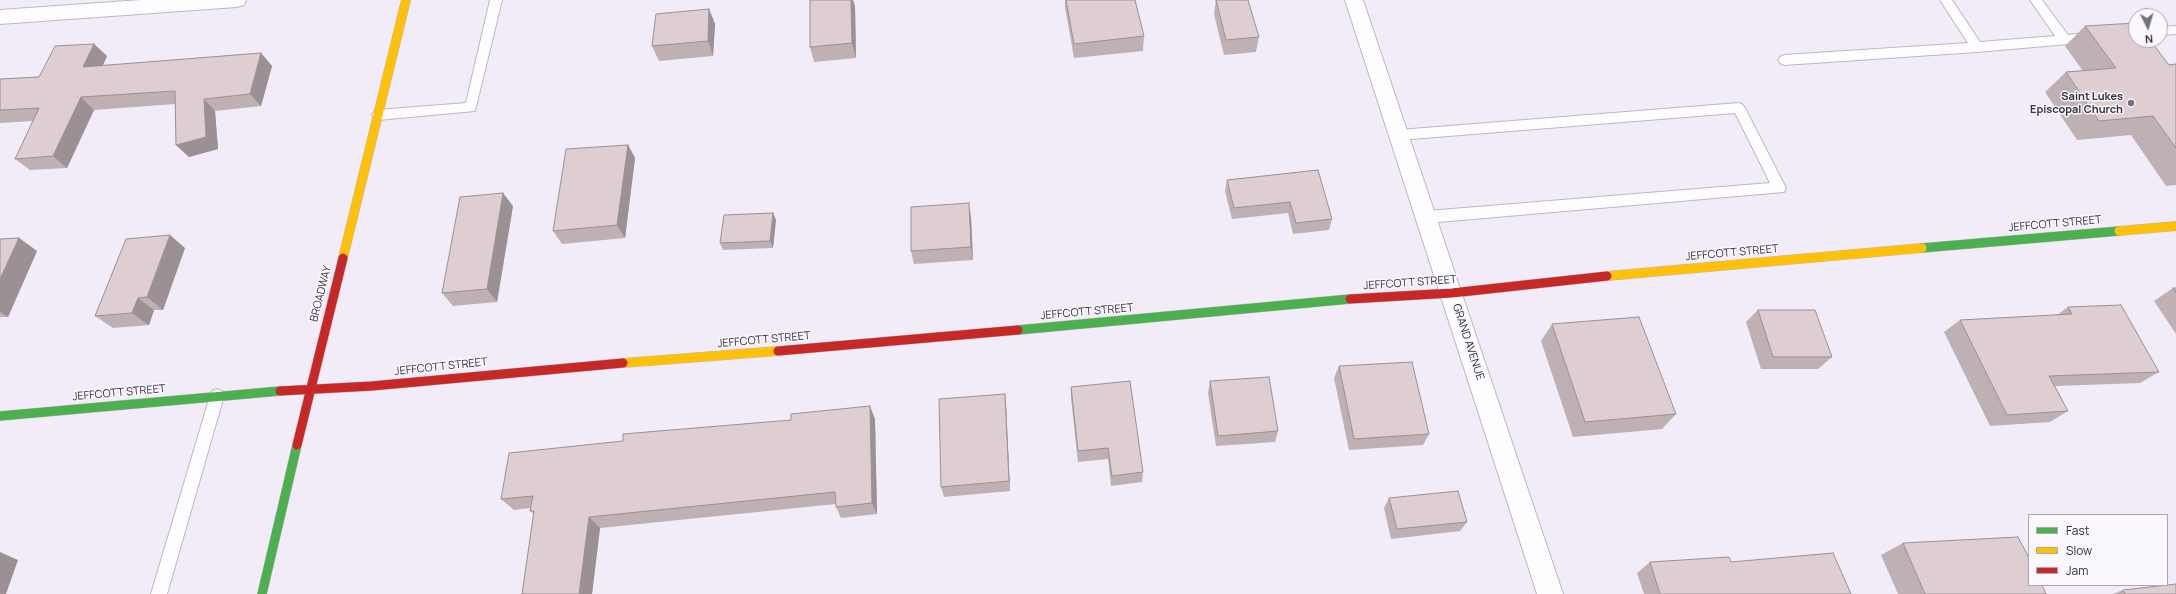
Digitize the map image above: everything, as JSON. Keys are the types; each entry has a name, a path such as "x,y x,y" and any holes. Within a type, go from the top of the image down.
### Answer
{"street":[{"path":"0,17 237,0"},
{"name":"BROADWAY","path":"262,594 310,390 406,0"},
{"name":"GRAND AVENUE","path":"1354,0 1427,217 1550,594"},
{"name":"JEFFCOTT STREET","path":"0,416 217,396 310,390 918,339 1350,299 1452,293 1562,280 2176,226"}],"lane":[{"path":"378,115 471,108 496,0"},
{"path":"1946,0 1977,47"},
{"path":"2036,0 2065,40"},
{"path":"1784,60 1977,47 2104,36"},
{"path":"1399,135 1739,108 1779,188 1427,217"},
{"path":"160,594 217,396"}],"building":[{"path":"810,0 851,0 852,43 810,47"},
{"path":"1066,0 1135,0 1144,36 1074,44"},
{"path":"1216,0 1248,0 1259,37 1226,40"},
{"path":"709,9 708,41 652,46 656,14"},
{"path":"2128,23 2128,48 2156,48 2169,65 2176,64 2176,148 2153,116 2099,121 2066,72 2116,68 2085,26"},
{"path":"94,44 83,67 261,53 250,94 204,99 206,137 176,145 175,91 81,97 53,156 15,159 39,108 0,110 0,79 39,77 55,46"},
{"path":"628,145 617,225 553,231 566,149"},
{"path":"1318,170 1332,219 1296,223 1290,202 1234,208 1227,180"},
{"path":"503,193 487,289 442,293 460,197"},
{"path":"969,203 971,247 911,251 911,207"},
{"path":"773,213 770,241 720,243 724,215"},
{"path":"170,235 147,297 138,298 132,313 95,316 126,239"},
{"path":"19,238 0,279 0,239"},
{"path":"2121,305 2159,372 2049,376 2068,411 2007,415 1960,320 2072,314 2068,307"},
{"path":"1758,310 1815,310 1832,357 1773,357"},
{"path":"1639,317 1676,414 1585,422 1552,324"},
{"path":"1412,362 1429,434 1354,439 1339,366"},
{"path":"1269,377 1278,431 1218,436 1210,381"},
{"path":"1130,381 1143,472 1112,476 1108,448 1078,451 1071,387"},
{"path":"1005,394 1009,481 941,487 939,399"},
{"path":"870,406 872,503 836,507 835,492 589,517 579,594 522,594 534,511 530,511 533,496 501,499 509,453 623,441 623,434 791,420 791,414"},
{"path":"1458,491 1467,522 1397,529 1389,498"},
{"path":"2018,537 2028,556 2028,586 2042,586 2046,594 1925,594 1903,543"},
{"path":"1833,553 1851,594 1660,594 1650,562 1729,557 1731,562"},
{"path":"2176,584 2176,594 2125,594 2123,590 2168,586"}],"traffic: fast":[{"path":"1922,248 2119,231"},
{"path":"1018,330 1350,299"},
{"path":"0,416 280,391"},
{"path":"262,594 297,445"}],"traffic: slow":[{"path":"343,258 406,0"},
{"path":"2119,231 2176,226"},
{"path":"1607,276 1922,248"},
{"path":"623,363 778,351"}],"traffic: jam":[{"path":"297,445 343,258"},
{"path":"1350,299 1452,293 1607,276"},
{"path":"778,351 1018,330"},
{"path":"280,391 372,386 623,363"}],"place":[{"name":"Saint Lukes Episcopal Church","path":"2131,103"}]}
